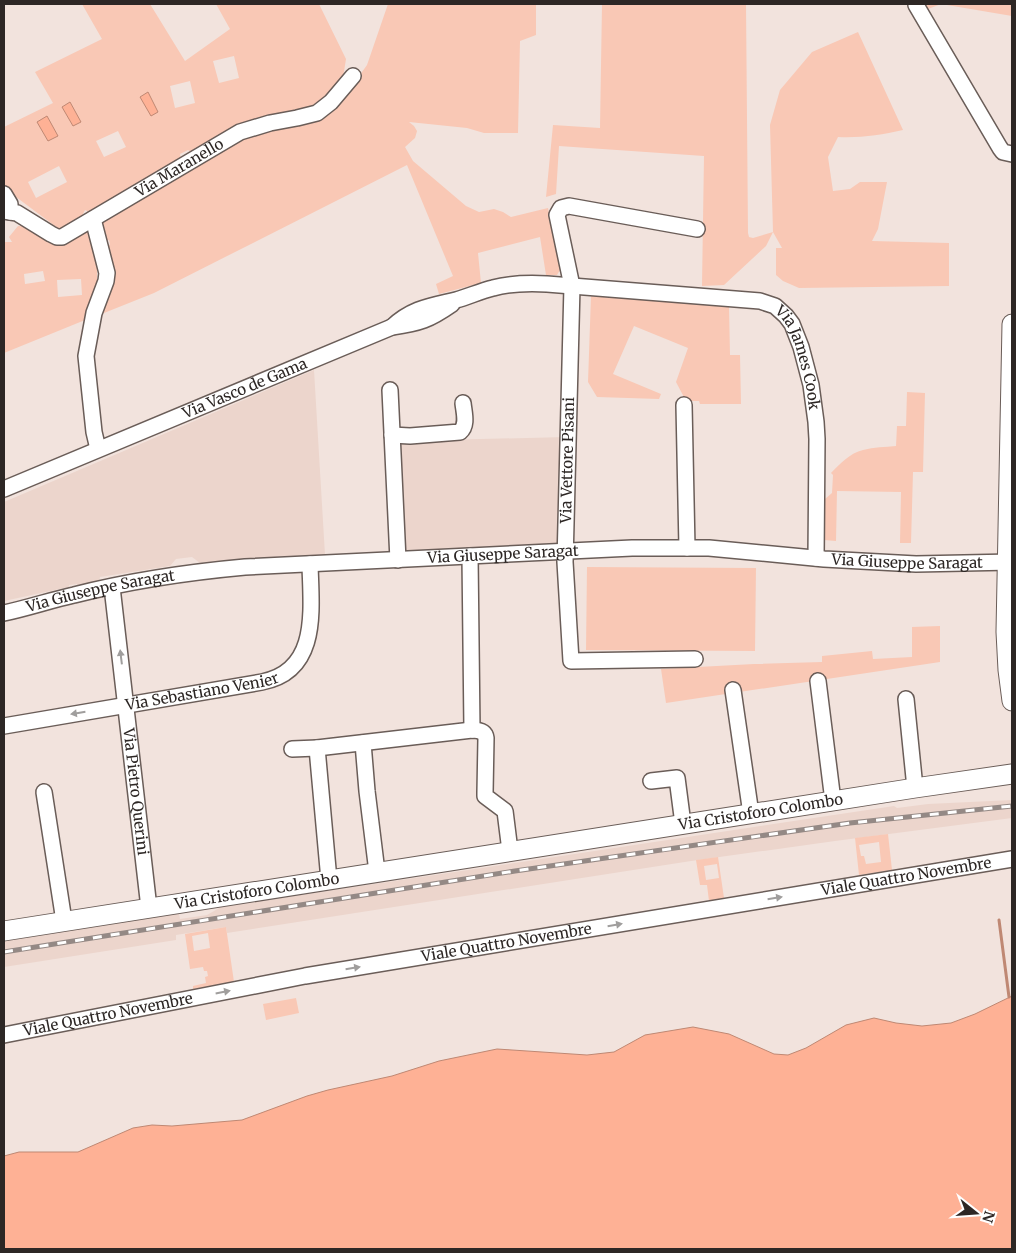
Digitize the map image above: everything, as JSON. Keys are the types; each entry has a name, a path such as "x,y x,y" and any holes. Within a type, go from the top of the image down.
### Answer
{"main road":[{"path":"1012,324 1010,562 1006,632 1012,701"},
{"name":"Via Cristoforo Colombo","path":"4,930 1012,774"}],"street":[{"path":"916,5 1000,148 1003,152 1012,154"},
{"name":"Via Maranello","path":"7,212 17,213 51,234 62,237 94,220 240,132 263,124 317,113 354,76"},
{"path":"4,194 10,204 7,212"},
{"name":"Via Vettore Pisani","path":"695,659 571,661 566,551 572,286 557,217 563,207 569,206 697,229"},
{"path":"94,220 107,273 106,281 94,313 86,356 94,432 98,449"},
{"name":"Via Vasco de Gama","path":"4,489 392,327 401,318 413,312 506,285 572,286"},
{"name":"Via James Cook","path":"572,286 760,301 776,306 786,316 798,336 810,385 816,422 816,558"},
{"path":"390,390 398,560"},
{"path":"392,435 408,436 463,431 465,426 463,402"},
{"path":"684,405 686,548"},
{"name":"Via Giuseppe Saragat","path":"4,613 112,586 219,569 566,551 632,548 709,548 816,558 916,564 1010,562"},
{"path":"470,556 478,731"},
{"name":"Via Sebastiano Venier","path":"4,726 273,680 287,673 300,658 310,630 310,564"},
{"name":"Via Pietro Querini","path":"112,586 149,908"},
{"path":"818,681 833,801"},
{"path":"733,690 751,814"},
{"path":"906,699 916,788"},
{"path":"292,749 478,731 486,735 484,793 505,811 510,852"},
{"path":"363,742 367,791 378,872"},
{"path":"317,748 329,880"},
{"path":"651,781 677,778 683,824"},
{"path":"44,792 64,921"},
{"name":"Viale Quattro Novembre","path":"4,1035 305,976 1012,859"}],"shaded area":[{"path":"82,4 150,4 185,61 230,29 216,4 319,4 346,59 343,78 336,89 315,107 257,118 193,153 188,150 180,154 181,160 145,183 141,182 134,186 125,195 93,214 85,210 82,216 83,219 63,232 4,188 4,127 53,103 35,72 102,39","holes":["234,56 239,78 219,83 213,61","190,81 195,103 175,108 170,86","118,131 126,147 104,157 96,141","59,166 67,182 36,198 28,182"]},
{"path":"388,4 536,4 536,35 520,41 518,133 484,133 467,128 409,122 417,131 415,138 405,147 413,161 466,206 479,212 494,209 511,217 548,208 560,270 557,275 546,275 540,237 478,253 481,283 439,294 436,284 453,276 407,165 154,293 99,315 107,249 110,244 109,240 105,241 99,222 240,138 297,123 352,86 367,65"},
{"path":"602,4 746,4 748,233 749,237 753,238 773,232 766,246 724,285 702,286 704,156 559,146 556,194 546,197 553,125 600,128"},
{"path":"925,4 941,4 928,9"},
{"path":"941,4 1012,4 1012,16"},
{"path":"858,32 903,130 871,136 838,137 828,157 833,191 850,189 860,182 887,182 878,229 872,241 949,243 949,286 799,288 783,281 776,275 776,248 782,248 773,232 770,125 780,90 812,52"},
{"path":"148,92 158,112 151,116 140,97"},
{"path":"70,102 81,122 73,126 62,107"},
{"path":"47,116 58,136 48,141 37,122"},
{"path":"18,226 31,226 80,235 91,230 97,262 97,283 101,286 90,318 4,353 4,242 12,242 9,237","holes":["43,271 45,281 25,284 24,274","81,279 82,295 58,297 57,280"]},
{"path":"591,296 729,306 730,355 740,355 741,404 700,404 699,401 686,401 676,382 688,348 634,326 613,374 661,394 659,399 597,397 588,382"},
{"path":"314,370 325,555 249,558 200,563 192,557 176,559 170,566 100,577 99,582 77,586 77,584 69,585 69,587 4,601 4,502"},
{"path":"907,392 925,393 923,472 913,472 911,543 900,543 901,492 837,491 836,541 824,540 825,499 832,493 833,475 831,473 858,451 896,446 897,426 906,426"},
{"path":"566,437 562,546 405,553 400,441"},
{"path":"587,567 756,568 755,651 586,650"},
{"path":"940,626 940,662 666,703 661,669 822,662 822,656 872,651 873,659 912,657 912,627"},
{"path":"1012,800 1012,818 691,861 227,933 226,927 176,935 176,940 4,967 4,941 165,915 179,914 180,919 207,915 221,907 894,806 897,808 928,804"},
{"path":"888,834 892,870 859,875 855,838","holes":["879,842 881,862 866,864 864,856 861,856 859,845"]},
{"path":"718,857 724,898 709,901 707,885 700,885 696,860","holes":["717,864 719,878 706,880 704,866"]},
{"path":"226,927 234,982 193,989 193,986 206,983 205,977 208,976 207,971 204,971 203,967 190,969 185,934","holes":["208,933 210,948 194,951 192,936"]},
{"path":"1012,996 1012,1249 4,1249 4,1156 19,1152 78,1152 133,1128 152,1125 172,1126 242,1120 328,1090 392,1076 439,1061 497,1049 587,1055 614,1052 645,1035 693,1027 729,1034 774,1054 788,1055 806,1048 846,1025 874,1018 922,1026 951,1023"},
{"path":"296,998 299,1013 266,1020 263,1004"}],"waterway":[{"path":"999,920 1009,997"}],"railway":[{"path":"4,952 515,871 850,823 1012,806"}]}
